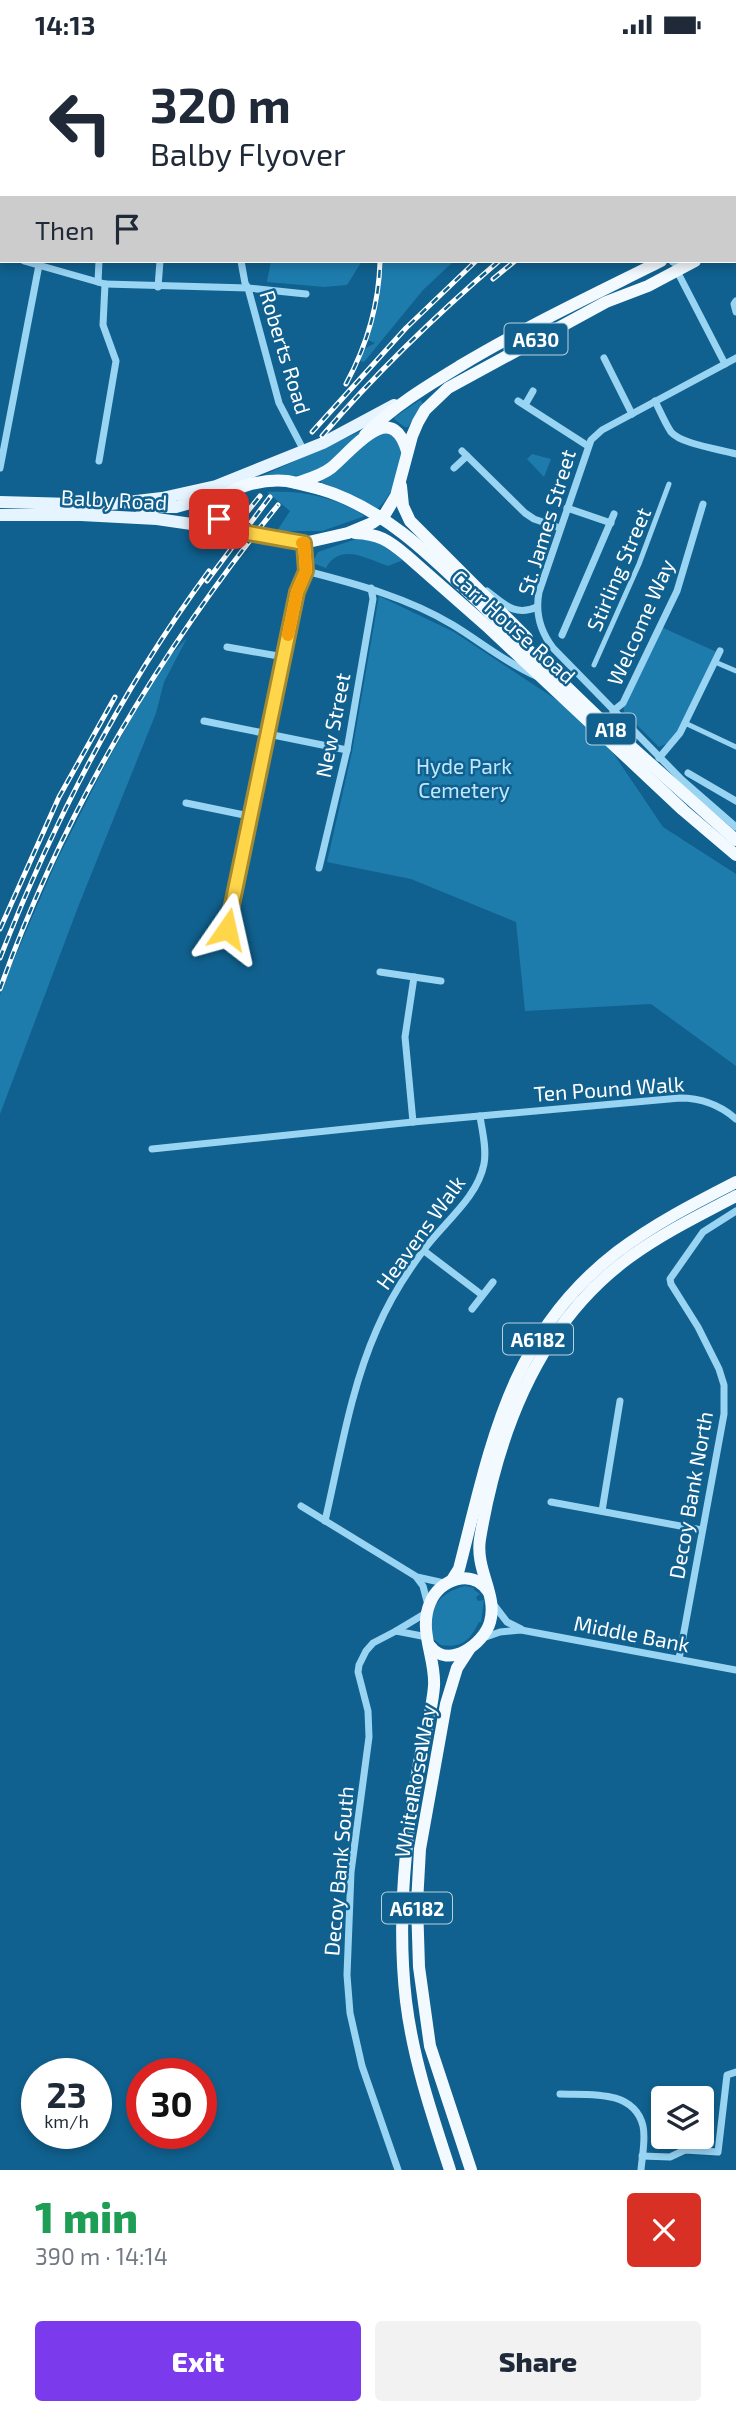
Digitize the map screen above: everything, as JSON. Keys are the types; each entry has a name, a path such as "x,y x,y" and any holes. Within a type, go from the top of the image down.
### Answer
{"highway":[{"name":"A630","path":"226,493 271,481 296,483 318,476 331,468 411,395 538,321 654,263"},
{"name":"A630","path":"226,529 304,543 348,533 372,523 385,514 396,496 418,422 425,410 448,388 675,266"},
{"path":"365,435 379,429 392,429 402,437 408,451"},
{"name":"A18","path":"401,482 403,506 410,521 528,639 599,718"},
{"name":"Carr House Road","path":"296,483 345,496 366,507 414,543 599,718 736,840"},
{"path":"226,493 216,506 219,519 226,529"},
{"name":"Carr House Road","path":"348,533 373,534 392,543 489,628 683,810 736,855"},
{"name":"A6182","path":"450,1581 458,1569 493,1439 511,1388 556,1311 590,1274 617,1252 676,1213 736,1182"},
{"name":"A6182","path":"490,1596 479,1560 482,1530 504,1439 523,1389 538,1360 572,1311 603,1279 646,1246 736,1196"},
{"path":"427,1610 434,1595 450,1581 479,1581 490,1596 490,1623 481,1639"},
{"name":"White Rose Way","path":"427,1610 428,1641 435,1672 434,1689 405,1850 402,1939 407,2001 416,2056 450,2170"},
{"name":"White Rose Way","path":"471,2170 430,2046 417,1934 420,1849 446,1704 457,1668 470,1648 481,1639"},
{"path":"428,1641 440,1655 450,1656 470,1648"}],"main road":[{"name":"A630","path":"102,505 162,498 216,486 304,451 411,395"},
{"name":"A630","path":"0,502 176,507 226,493"},
{"name":"Balby Road","path":"0,515 157,519 226,529"}],"street":[{"path":"32,263 101,283 248,288 306,294"},
{"path":"99,263 103,325 116,361 99,461"},
{"path":"158,287 160,263"},
{"name":"Roberts Road","path":"241,263 279,403 304,451"},
{"path":"0,468 39,265"},
{"path":"675,266 725,364"},
{"path":"736,301 736,312"},
{"path":"604,358 632,414"},
{"name":"St. James Street","path":"734,822 659,758 546,639 537,607 539,591 588,446 602,430 736,358"},
{"path":"533,391 521,403 588,446"},
{"path":"655,401 677,438 736,454"},
{"path":"454,468 464,453 525,513 560,528"},
{"name":"Stirling Street","path":"594,666 626,596 669,484"},
{"name":"Welcome Way","path":"613,711 623,703 674,598 703,504"},
{"path":"567,508 611,523"},
{"path":"562,635 614,513"},
{"path":"227,929 297,592 306,571 304,543"},
{"path":"452,562 513,611 528,611 537,607"},
{"path":"306,571 371,588 452,625 498,656 544,680"},
{"name":"New Street","path":"319,868 347,750 373,599 371,588"},
{"path":"227,647 284,657"},
{"path":"659,758 675,740 685,723 720,651"},
{"path":"715,662 736,671"},
{"path":"204,722 347,750"},
{"path":"685,723 736,747"},
{"path":"688,773 736,801"},
{"path":"186,803 249,816"},
{"path":"380,972 441,981"},
{"path":"413,1122 405,1037 414,978"},
{"name":"Ten Pound Walk","path":"480,1116 691,1098 712,1104 736,1119"},
{"path":"152,1149 480,1116"},
{"name":"Heavens Walk","path":"325,1521 364,1362 387,1308 423,1250 475,1188 484,1164 485,1150 480,1116"},
{"name":"Decoy Bank North","path":"679,1659 724,1414 724,1385 711,1351 670,1279 703,1232 736,1211"},
{"path":"423,1250 482,1295"},
{"path":"472,1309 493,1282"},
{"path":"601,1511 620,1401"},
{"path":"551,1502 702,1530"},
{"path":"301,1506 416,1577 437,1583 450,1581"},
{"path":"416,1577 423,1586 427,1610"},
{"path":"490,1596 499,1615 521,1630"},
{"name":"Decoy Bank South","path":"398,2170 362,2066 350,2013 347,1975 351,1872 369,1729 368,1711 358,1672 359,1665 373,1643 427,1610"},
{"path":"396,1630 428,1641"},
{"name":"Middle Bank","path":"481,1639 500,1632 521,1630 736,1670"},
{"path":"642,2156 670,2157 685,2150 718,2152 727,2075 736,2072"},
{"path":"559,2094 615,2097 629,2102 644,2127 641,2170"}],"green space":[{"path":"271,263 361,263 347,285 324,287 267,282"},
{"path":"380,263 452,263 423,290 364,362 358,360 362,350 375,343 366,339 375,305"},
{"path":"420,400 424,404 408,427 394,419 395,417"},
{"path":"361,431 322,469 297,476 262,476"},
{"path":"385,433 394,436 400,448 401,459 391,491 377,509 353,495 320,482 338,470 364,443"},
{"path":"532,454 551,459 544,477 527,459"},
{"path":"267,492 294,492 318,496 365,516 322,531 277,531 290,511"},
{"path":"362,537 373,538 403,560 388,566 346,554 332,560 326,568 312,563 318,552"},
{"name":"Hyde Park Cemetery","path":"379,596 454,632 560,702 611,750 663,827 736,874 736,1066 651,1004 525,1011 516,922 411,879 327,862 352,752"},
{"path":"661,627 719,653 675,740 659,747 624,712 623,703"},
{"path":"187,638 164,682 156,713 78,907 0,1114 0,995 8,973 57,860 101,773 149,686"},
{"path":"465,1586 474,1588 480,1594 476,1597 478,1601 484,1600 481,1622 461,1644 441,1645 432,1638 433,1611 447,1594"}],"railway":[{"path":"346,384 360,355 370,324 380,263"},
{"path":"312,432 406,328 474,263"},
{"path":"322,436 407,345 497,263"},
{"path":"493,279 513,263"},
{"path":"223,542 260,496"},
{"path":"207,581 270,497"},
{"path":"0,989 53,859 118,735 194,617 278,505"},
{"path":"0,958 43,857 92,758 147,662 209,571"},
{"path":"0,929 59,797 115,697"}],"slow traffic":[{"path":"288,635 297,592 306,571 307,563 302,543"}],"route":[{"path":"219,519 226,529 304,543 307,563 297,592 227,929"}]}
